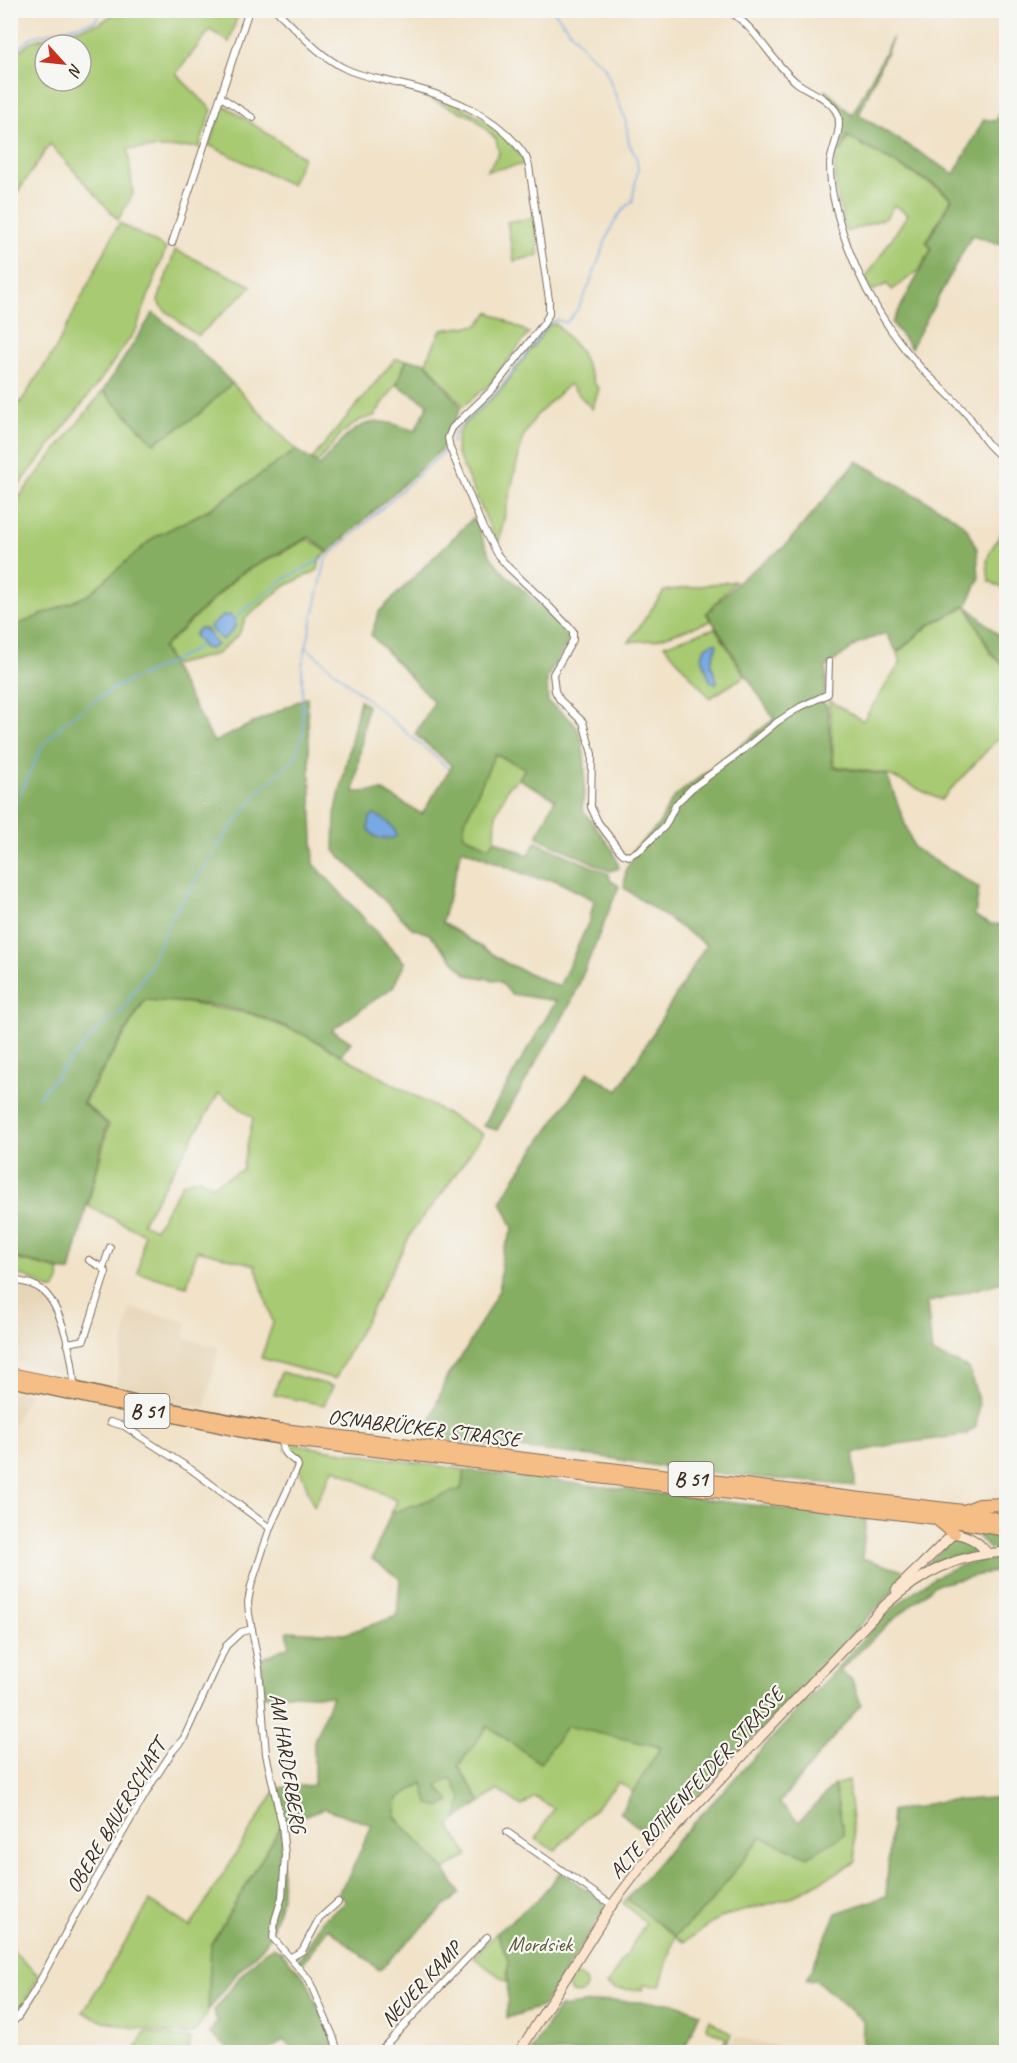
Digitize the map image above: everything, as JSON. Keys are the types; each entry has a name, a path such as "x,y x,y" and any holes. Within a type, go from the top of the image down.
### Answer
{"highway":[{"name":"OSNABRÜCKER STRASSE","path":"13,1376 74,1387"},
{"name":"OSNABRÜCKER STRASSE","path":"284,1435 837,1502"},
{"name":"B 51","path":"837,1502 963,1511 1006,1521"},
{"name":"B 51","path":"837,1502 1006,1530"},
{"path":"963,1511 979,1505 1006,1504"},
{"path":"936,1518 954,1533"}],"main road":[{"name":"OSNABRÜCKER STRASSE","path":"13,1376 252,1434 284,1435"},
{"name":"OSNABRÜCKER STRASSE","path":"74,1387 251,1425 284,1435"}],"street":[{"path":"172,243 249,10"},
{"path":"276,10 332,62 355,73 419,88 465,105 482,114 519,147 526,158 543,255 549,314 544,324 493,389 452,428 448,438 449,446 483,528 496,553 573,631 573,640 553,674 555,692 560,700 584,722 592,754 591,807 598,822 622,854 625,856 633,854 657,834 665,826 676,804 692,788 738,755 777,722 800,707 828,694 829,662"},
{"path":"727,10 740,18 755,33 780,67 798,83 824,98 836,111 839,120 830,161 830,183 840,228 856,268 881,316 913,358 967,414 985,441 1006,462"},
{"path":"221,97 253,118"},
{"path":"103,1268 110,1247"},
{"path":"67,1343 84,1340 106,1272 89,1260"},
{"path":"10,1280 24,1281 41,1288 53,1302 62,1321 74,1387"},
{"path":"110,1422 124,1426 192,1470 270,1528"},
{"name":"AM HARDERBERG","path":"284,1435 282,1449 298,1466 270,1528 248,1602 259,1667 266,1754 282,1825 285,1855 282,1897 275,1920 273,1938 309,1980 338,2052"},
{"path":"882,1609 887,1598 954,1533 967,1536 981,1544 987,1553"},
{"path":"882,1609 935,1569 956,1560 987,1553 1006,1552"},
{"name":"ALTE ROTHENFELDER STRASSE","path":"519,2052 612,1905 652,1852 882,1609"},
{"name":"OBERE BAUERSCHAFT","path":"10,2025 35,1990 74,1917 153,1781 184,1738 226,1646 241,1632 252,1629"},
{"path":"507,1832 612,1905"},
{"path":"291,1957 302,1951 319,1919 338,1902"},
{"name":"NEUER KAMP","path":"379,2052 487,1937"}],"shaded area":[{"path":"11,1285 22,1285 38,1293 50,1305 58,1323 67,1369 63,1373 11,1361"},
{"path":"130,1308 187,1322 184,1338 219,1347 205,1408 115,1389"},
{"path":"10,1389 30,1393 11,1429"},
{"path":"735,2037 784,2047 782,2052 727,2052"}],"green space":[{"path":"119,11 239,11 229,42 210,30 176,74 212,110 199,147 128,149 133,194 118,220 50,144 11,202 11,58 33,41 33,93 93,93 93,33 62,33 100,23"},
{"path":"893,37 859,115 954,174 984,119 996,121 1006,95 1006,246 972,235 911,348 892,323 932,249 927,242 952,199 939,187 847,136 842,151 837,149 841,119 824,94 826,90 852,115"},
{"path":"401,87 472,112 507,140 526,164 487,171 499,153 496,139 473,117"},
{"path":"224,105 303,157 291,185 209,145"},
{"path":"848,137 938,188 951,199 926,242 931,249 919,270 892,290 887,284 872,291 865,279 908,214 894,205 886,218 846,232 837,191 835,160 837,150 842,152"},
{"path":"534,218 539,255 514,261 507,222"},
{"path":"119,223 166,248 136,330 11,496 11,398 20,403 55,350"},
{"path":"175,250 252,286 198,336 162,308 158,301"},
{"path":"489,312 529,333 489,385 463,406 426,362 441,330 478,325"},
{"path":"153,313 190,341 232,383 197,416 154,443 103,391"},
{"path":"556,324 580,351 599,389 592,409 569,384 536,416 523,437 498,545 456,451 458,434 465,423 500,391 549,325"},
{"path":"395,359 406,360 396,385 374,416 360,420 341,434 318,462 312,459"},
{"path":"407,360 425,362 461,407 441,450 329,552 309,537 239,574 162,648 214,742 307,697 314,864 405,963 393,987 332,1030 351,1042 341,1055 298,1032 253,1014 213,1005 144,1000 82,1103 107,1124 70,1272 11,1257 10,628 88,595 153,538 212,508 296,450 320,466 347,436 364,425 383,422 415,431 428,404 397,385"},
{"path":"232,383 296,450 211,508 153,538 88,595 11,628 11,506 103,391 154,443 197,416"},
{"path":"857,461 949,514 966,527 977,549 979,579 967,605 930,624 897,652 886,633 859,643 826,667 826,691 818,701 827,706 833,767 887,775 914,848 979,888 975,916 989,924 1006,925 1006,1281 927,1303 932,1353 969,1368 979,1404 976,1427 965,1435 890,1445 854,1453 855,1486 689,1471 602,1457 432,1439 429,1425 446,1378 465,1351 499,1290 502,1255 513,1228 501,1202 516,1176 588,1072 618,1091 706,945 624,888 626,869 636,855 633,850 658,826 673,798 774,719 707,613 742,578 784,547"},
{"path":"473,518 491,557 504,573 572,634 547,678 548,702 568,717 577,728 584,757 585,779 582,809 613,850 619,868 610,871 539,838 537,836 555,799 519,779 525,768 495,754 465,821 463,835 489,847 495,840 528,856 536,842 609,874 610,880 619,886 572,1001 497,1130 483,1126 556,1001 511,994 500,981 467,975 429,934 412,928 334,850 335,814 360,700 367,706 354,792 383,791 422,814 452,766 415,734 434,702 371,635 379,612","holes":["462,849 534,878 555,880 594,900 590,919 559,987 506,963 442,922"]},
{"path":"1006,526 1006,590 989,581 987,562 990,551"},
{"path":"308,539 328,553 320,558 318,570 283,587 246,618 239,634 217,654 174,665 163,648 239,575"},
{"path":"735,581 706,613 711,621 654,640 629,642 664,591"},
{"path":"967,606 990,653 1006,668 1006,730 941,800 887,774 834,766 829,700 863,721 901,662 897,653 930,625"},
{"path":"968,607 1001,637 1006,625 1006,666 991,652"},
{"path":"715,628 745,676 710,698 664,645"},
{"path":"495,754 525,768 519,779 509,786 496,813 495,840 489,847 463,835 465,821"},
{"path":"145,1000 186,1003 251,1014 307,1036 483,1134 444,1191 413,1230 335,1379 261,1358 273,1323 255,1265 197,1250 187,1286 138,1273 144,1234 88,1206 109,1124 84,1103","holes":["219,1093 253,1118 242,1170 212,1185 199,1178 183,1183 155,1229 142,1223"]},
{"path":"11,1258 59,1270 57,1285 54,1289 49,1289 26,1276 11,1275"},
{"path":"281,1372 333,1386 324,1405 274,1395"},
{"path":"289,1444 465,1470 461,1489 391,1513 397,1501 334,1468 314,1507 300,1469 301,1462 298,1457 286,1450"},
{"path":"465,1470 866,1519 862,1558 910,1573 655,1841 620,1812 661,1747 567,1726 540,1763 488,1726 458,1766 481,1802 456,1820 462,1798 451,1778 437,1786 450,1802 441,1807 428,1804 423,1783 398,1798 395,1817 445,1870 460,1893 379,1970 328,1928 301,1966 297,1961 323,1919 344,1904 345,1899 338,1893 349,1876 372,1825 324,1808 282,1825 277,1788 314,1785 314,1741 332,1696 292,1694 263,1696 261,1659 289,1646 287,1631 345,1634 397,1616 400,1579 372,1559 391,1513 461,1489"},
{"path":"954,1526 1006,1535 1006,1549 990,1549 976,1535 958,1530"},
{"path":"954,1538 965,1538 978,1544 978,1551 936,1565 911,1580"},
{"path":"1006,1559 1006,1573 992,1572 935,1585 886,1626 840,1670 852,1680 861,1704 779,1803 799,1822 834,1785 844,1835 808,1857 761,1837 707,1907 675,1936 627,1899 675,1843 885,1616 915,1590 948,1570 977,1561"},
{"path":"488,1726 540,1763 567,1726 661,1747 633,1792 619,1782 555,1851 536,1839 554,1808 534,1797 522,1806 498,1790 481,1802 458,1766"},
{"path":"451,1778 462,1798 456,1820 449,1825 468,1855 445,1870 395,1817 398,1798 423,1783 449,1801 437,1786"},
{"path":"848,1781 856,1862 790,1898 721,1917 684,1942 675,1937 660,1986 644,1985 642,1990 615,1989 607,1985 646,1923 623,1903 627,1899 675,1936 707,1907 761,1837 780,1844 844,1835 834,1785"},
{"path":"277,1788 282,1825 211,1944 208,2011 195,2032 189,2035 135,2028 95,2018 83,2012 150,1901 190,1927"},
{"path":"1006,1797 1006,2049 991,2052 862,2052 863,2021 816,1980 806,1981 836,1913 886,1896 892,1811 935,1802"},
{"path":"282,1825 282,1897 270,1937 238,1972 208,2011 211,1944"},
{"name":"Mordsiek","path":"561,1872 604,1902 605,1909 543,2006 507,2018 508,1960 497,1932 538,1899"},
{"path":"497,1932 508,1960 507,1982 473,1957"},
{"path":"10,1944 14,1952 39,1976 11,2021"},
{"path":"272,1947 281,1951 307,1981 335,2052 295,2052 283,2040 268,2052 233,2052 209,2033 217,2022 214,2011 242,1974"},
{"path":"577,1976 583,1979 586,1985 583,1991 577,1994 571,1991 568,1985 571,1979"},
{"name":"Mordsiek","path":"608,2001 674,2003 700,2013 683,2052 531,2052 559,2007"},
{"path":"709,2019 731,2034 723,2052 719,2052 726,2038 707,2029"},
{"path":"145,2032 192,2039 187,2052 134,2052"}],"water":[{"path":"230,615 234,618 236,625 222,640 209,627 223,616"},
{"path":"199,628 205,629 217,645 210,649 204,648 194,635"},
{"path":"712,643 717,645 711,663 716,684 710,681 702,657 705,647"},
{"path":"374,815 393,827 397,834 394,838 380,838 371,833 368,829 370,818"}],"waterway":[{"path":"10,55 32,37 95,21 98,17 97,10"},
{"path":"452,443 455,431 498,391 549,323 558,320 566,323 576,310 585,295 613,225 622,211 632,202 638,169 636,156 629,144 625,118 604,66 589,54 553,10"},
{"path":"447,449 326,559 306,647 448,768"},
{"path":"235,618 283,580 322,559"},
{"path":"210,636 215,633"},
{"path":"10,817 42,746 65,722 120,685 177,659 200,644"},
{"path":"38,1097 100,1027 121,1012 150,966 172,916 222,840 259,791 295,759 303,732 302,666 306,647"}]}
